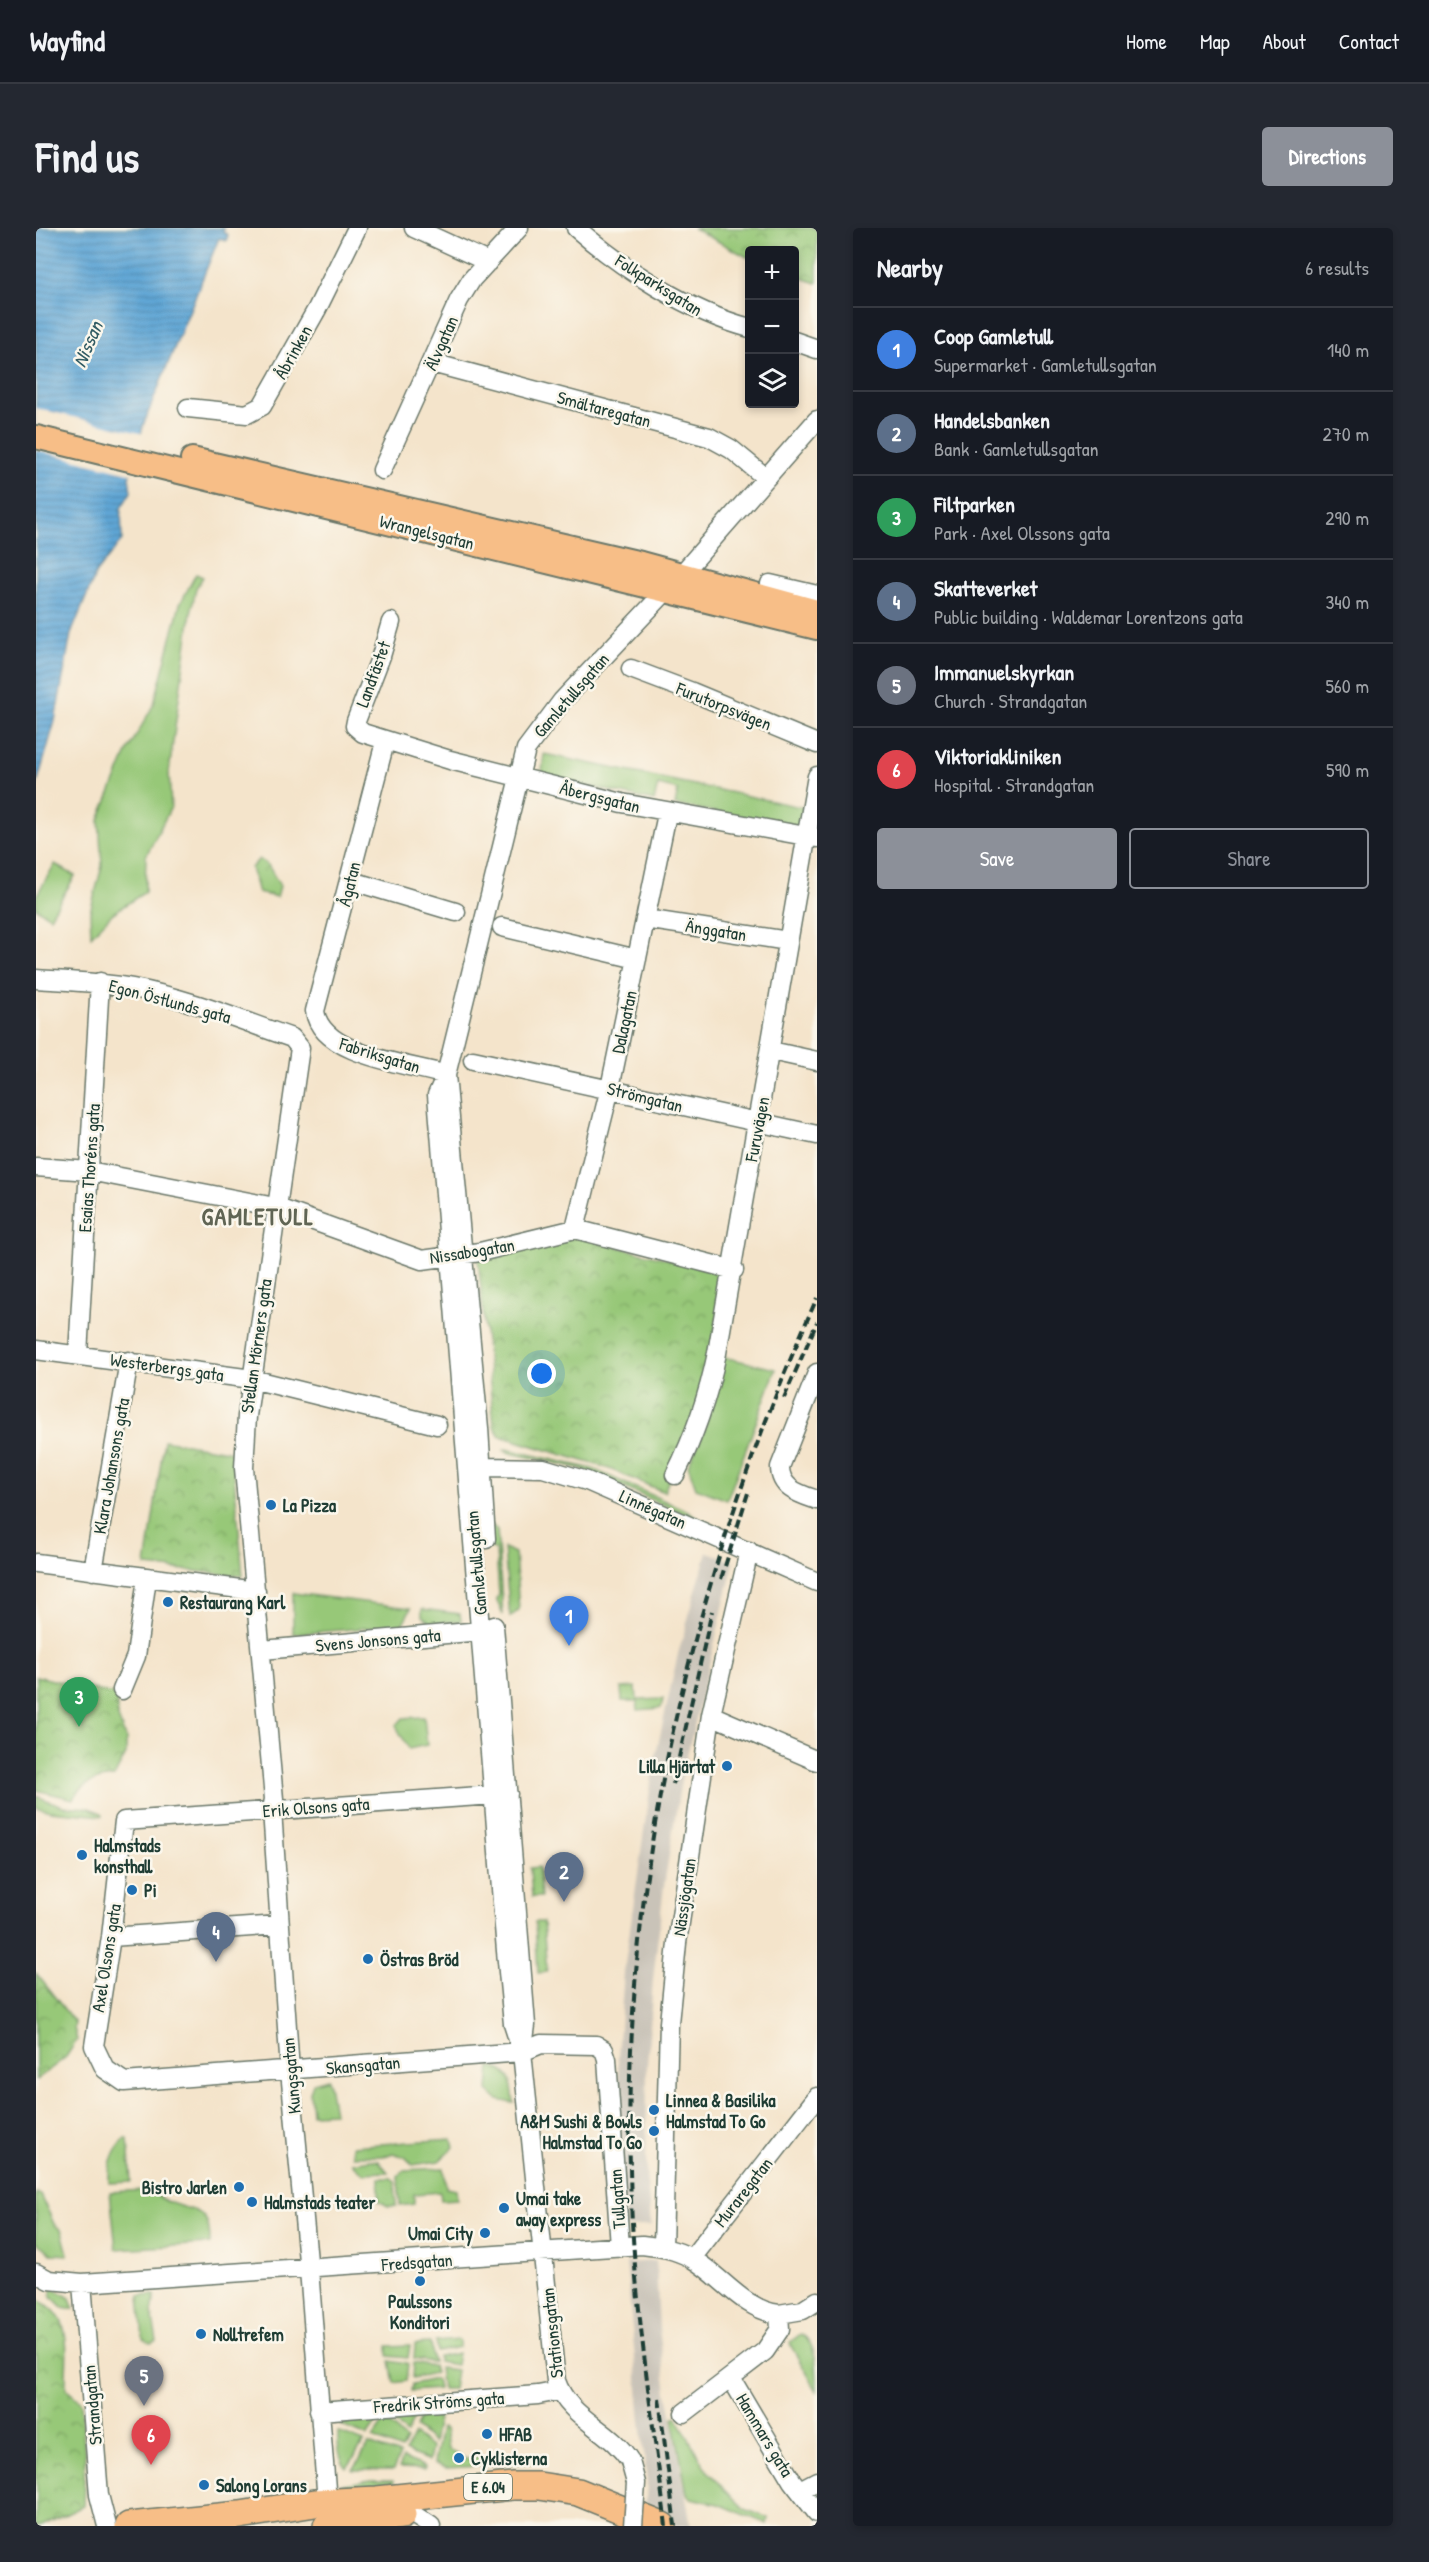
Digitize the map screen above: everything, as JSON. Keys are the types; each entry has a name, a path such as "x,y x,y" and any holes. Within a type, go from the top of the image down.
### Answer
{"highway":[{"name":"E 6.04","path":"356,2526 402,2514 476,2488 542,2495 596,2497 662,2526"},
{"name":"E 6.04","path":"240,2515 402,2514 501,2503 542,2495 617,2526"},
{"name":"E 6.04","path":"129,2526 240,2515 402,2514"}],"main road":[{"name":"Wrangelsgatan","path":"36,421 185,465 665,591 817,628"},
{"name":"Wrangelsgatan","path":"36,437 185,465 641,563 817,611"}],"street":[{"name":"Åbrinken","path":"188,408 247,414 261,406 316,309 357,228"},
{"path":"414,228 488,262"},
{"name":"Älvgatan","path":"382,470 459,300 488,262 519,228"},
{"name":"Folkparksgatan","path":"576,228 703,314 745,327"},
{"path":"799,342 817,349"},
{"name":"Smältaregatan","path":"432,363 709,437 731,449 765,477"},
{"name":"Gamletullsgatan","path":"544,2253 522,2052 526,2025 501,1794 456,1256 446,1075 526,749 542,724 681,575 817,420"},
{"path":"770,585 817,595"},
{"name":"Landfästet","path":"386,742 363,733 355,726 391,622"},
{"name":"Furutorpsvägen","path":"631,669 817,744"},
{"name":"Åbergsgatan","path":"386,742 518,778 667,814 812,837"},
{"name":"Ågatan","path":"318,1026 315,1011 386,742"},
{"name":"Furuvägen","path":"675,1475 692,1443 706,1404 734,1270 788,941 812,837 817,776"},
{"name":"Dalagatan","path":"575,1229 610,1088 667,814"},
{"path":"349,880 456,912"},
{"name":"Änggatan","path":"645,919 788,941"},
{"path":"502,927 637,959"},
{"name":"Egon Östlunds gata","path":"36,979 100,982 135,988 202,1007 292,1038 298,1045"},
{"name":"Esaias Thoréns gata","path":"78,1354 100,982"},
{"name":"Fabriksgatan","path":"318,1026 332,1040 350,1049 446,1075"},
{"name":"Stellan Mörners gata","path":"262,1650 244,1468 252,1379 275,1207 300,1057 298,1045"},
{"path":"771,1051 817,1061"},
{"name":"Strömgatan","path":"473,1060 610,1088 759,1124 817,1135"},
{"name":"Nissabogatan","path":"36,1167 89,1171 275,1207 422,1260 456,1256 575,1229 734,1270"},
{"name":"Gamletullsgatan","path":"456,1256 482,1467 488,1630"},
{"name":"Westerbergs gata","path":"36,1350 252,1379 437,1425"},
{"name":"Klara Johansons gata","path":"93,1571 129,1361"},
{"path":"816,1500 790,1488 780,1474 780,1467 817,1373"},
{"name":"Linnégatan","path":"482,1467 543,1468 587,1480 817,1582"},
{"name":"Nässjögatan","path":"663,2247 669,2023 677,1943 711,1715 749,1551"},
{"path":"36,1563 255,1590"},
{"path":"122,1690 135,1656 147,1578"},
{"name":"Svens Jonsons gata","path":"262,1650 488,1630"},
{"name":"Kungsgatan","path":"262,1650 274,1799 272,1810 290,2071 327,2514"},
{"path":"711,1715 817,1761"},
{"name":"Erik Olsons gata","path":"124,1821 501,1794"},
{"name":"Axel Olsons gata","path":"124,1821 111,1936 94,2046 105,2069 124,2082"},
{"path":"111,1936 279,1924"},
{"name":"Skansgatan","path":"124,2082 522,2052 541,2044 591,2043 600,2046"},
{"name":"Tullgatan","path":"600,2046 607,2059 620,2247"},
{"name":"Muraregatan","path":"692,2258 817,2097"},
{"name":"Fredsgatan","path":"36,2273 49,2280 82,2283 620,2247 663,2247 692,2258 754,2306 779,2314"},
{"name":"Stationsgatan","path":"544,2253 553,2361 559,2391 579,2416 622,2451 630,2461 636,2483 633,2526"},
{"name":"Strandgatan","path":"82,2283 99,2495 107,2526"},
{"path":"684,2413 770,2345 780,2329 779,2314 802,2310 817,2301"},
{"name":"Hammars gata","path":"731,2378 792,2481 817,2513"},
{"name":"Fredrik Ströms gata","path":"319,2411 538,2395 559,2391"},
{"name":"Hammars gata","path":"800,2490 817,2481"}],"shaded area":[{"path":"707,1552 734,1562 681,1780 664,1886 653,1979 647,2065 646,2174 651,2225 624,2228 618,2058 624,1971 653,1768 678,1654"},
{"path":"656,2261 659,2328 667,2393 691,2526 644,2526 647,2483 626,2263"}],"green space":[{"path":"693,228 817,228 817,283 799,277 799,246 745,246 745,256"},
{"path":"196,574 203,577 196,588 180,691 169,772 171,807 146,856 145,892 113,913 91,936 90,912 102,866 99,820 128,750 154,704 180,604"},
{"path":"544,754 806,808 800,827 675,805 678,790 658,785 654,801 549,777 542,772"},
{"path":"259,859 268,865 280,886 277,897 258,893 251,868"},
{"path":"55,864 75,876 50,917 36,908 36,896"},
{"path":"577,1237 722,1272 724,1286 701,1401 664,1492 607,1468 500,1436 494,1426 478,1258"},
{"path":"723,1357 776,1369 727,1500 696,1488 688,1465 704,1432"},
{"path":"164,1440 232,1452 243,1576 146,1566"},
{"path":"504,1450 593,1469 690,1512 702,1522 582,1469 510,1453"},
{"path":"491,1524 497,1530 503,1615 496,1599 499,1595 496,1551 490,1546"},
{"path":"504,1548 515,1553 519,1610 510,1617"},
{"path":"293,1593 411,1608 402,1625 293,1634"},
{"path":"422,1609 460,1614 461,1621 432,1623 422,1616"},
{"path":"36,1676 117,1695 117,1715 126,1739 126,1754 114,1777 90,1783 73,1799 36,1790"},
{"path":"636,1687 637,1700 663,1699 661,1708 638,1710 637,1701 622,1701 621,1688"},
{"path":"424,1717 427,1745 409,1749 396,1726 403,1718"},
{"path":"36,1796 63,1806 89,1808 102,1813 103,1816 50,1811 36,1807"},
{"path":"539,1867 541,1897 532,1897 530,1868"},
{"path":"535,1922 543,1922 547,1972 538,1973"},
{"path":"36,1973 75,2023 77,2040 66,2057 36,2080"},
{"path":"490,2066 503,2071 510,2079 514,2103 498,2100 488,2091"},
{"path":"328,2079 334,2113 312,2114 310,2092 313,2083"},
{"path":"125,2139 128,2139 131,2182 109,2183 112,2159"},
{"path":"452,2139 454,2147 439,2161 413,2165 405,2157 393,2153 379,2156 353,2156 352,2146"},
{"path":"379,2161 388,2172 363,2173 352,2163"},
{"path":"444,2168 446,2188 456,2190 457,2199 441,2200 440,2192 414,2194 414,2204 400,2206 398,2176 404,2170"},
{"path":"379,2178 391,2178 395,2182 396,2206 388,2206 379,2201"},
{"path":"146,2190 168,2202 200,2213 207,2223 210,2244 116,2249 110,2192"},
{"path":"36,2194 41,2195 54,2224 62,2231 68,2255 53,2254 36,2242"},
{"path":"52,2287 70,2298 74,2309 62,2307 51,2296"},
{"path":"155,2295 152,2313 157,2341 151,2343 143,2339 139,2296"},
{"path":"36,2299 49,2306 63,2325 67,2349 66,2389 81,2402 85,2459 83,2506 42,2526 36,2526"},
{"path":"801,2334 813,2350 817,2391 791,2346 790,2342"},
{"path":"459,2340 459,2347 437,2352 435,2342"},
{"path":"430,2343 433,2362 414,2359 415,2344"},
{"path":"410,2345 408,2358 388,2356 388,2346"},
{"path":"458,2353 456,2365 438,2362 438,2357"},
{"path":"390,2361 408,2364 406,2381 394,2383"},
{"path":"413,2363 433,2366 435,2373 412,2378"},
{"path":"439,2368 456,2370 453,2389 442,2389"},
{"path":"436,2379 438,2389 411,2391 412,2384"},
{"path":"421,2415 433,2415 438,2418 433,2443 416,2428"},
{"path":"415,2416 407,2434 389,2418"},
{"path":"676,2416 706,2469 745,2509 768,2518 767,2524 719,2504 691,2498 687,2494 673,2418"},
{"path":"379,2419 367,2436 341,2425 347,2421"},
{"path":"385,2420 406,2440 401,2450 373,2438"},
{"path":"441,2428 445,2429 448,2449 465,2459 481,2456 482,2460 530,2457 530,2463 446,2468 434,2463"},
{"path":"338,2432 364,2442 347,2468 339,2451"},
{"path":"414,2434 432,2448 429,2461 405,2451"},
{"path":"369,2444 400,2455 393,2470 353,2470"},
{"path":"403,2458 425,2467 425,2469 399,2468"},
{"path":"393,2480 394,2483 352,2488 342,2484"}],"water":[{"name":"Nissan","path":"36,228 224,228 223,232 228,235 226,241 219,238 144,423 129,477 131,492 121,508 122,540 96,573 71,634 55,721 36,787"}],"pier":[{"path":"36,408 144,434 133,474 36,450"}],"railway":[{"path":"666,2526 634,2258 630,2168 631,2056 639,1944 653,1833 675,1723 702,1614 735,1506 774,1401 817,1298"},
{"path":"784,1398 817,1322"},
{"path":"721,1579 748,1493"},
{"path":"673,1784 712,1611"},
{"path":"659,2398 675,2526"}],"place":[{"name":"La Pizza","path":"271,1505"},
{"name":"Restaurang Karl","path":"168,1602"},
{"name":"Coop Gamletull","path":"569,1646"},
{"name":"Filtparken","path":"79,1727"},
{"name":"Lilla Hjärtat","path":"727,1766"},
{"name":"Halmstads konsthall","path":"82,1855"},
{"name":"Pi","path":"132,1890"},
{"name":"Handelsbanken","path":"564,1902"},
{"name":"Östras Bröd","path":"368,1959"},
{"name":"Skatteverket","path":"216,1962"},
{"name":"Linnea & Basilika Halmstad To Go","path":"654,2110"},
{"name":"A&M Sushi & Bowls Halmstad To Go","path":"654,2131"},
{"name":"Bistro Jarlen","path":"239,2187"},
{"name":"Halmstads teater","path":"252,2202"},
{"name":"Umai take away express","path":"504,2208"},
{"name":"Umai City","path":"485,2233"},
{"name":"Paulssons Konditori","path":"420,2281"},
{"name":"Nolltrefem","path":"201,2334"},
{"name":"Immanuelskyrkan","path":"144,2406"},
{"name":"HFAB","path":"487,2434"},
{"name":"Cyklisterna","path":"459,2458"},
{"name":"Viktoriakliniken","path":"151,2465"},
{"name":"Salong Lorans","path":"204,2485"}],"district":[{"name":"GAMLETULL","path":"258,1216"}]}
